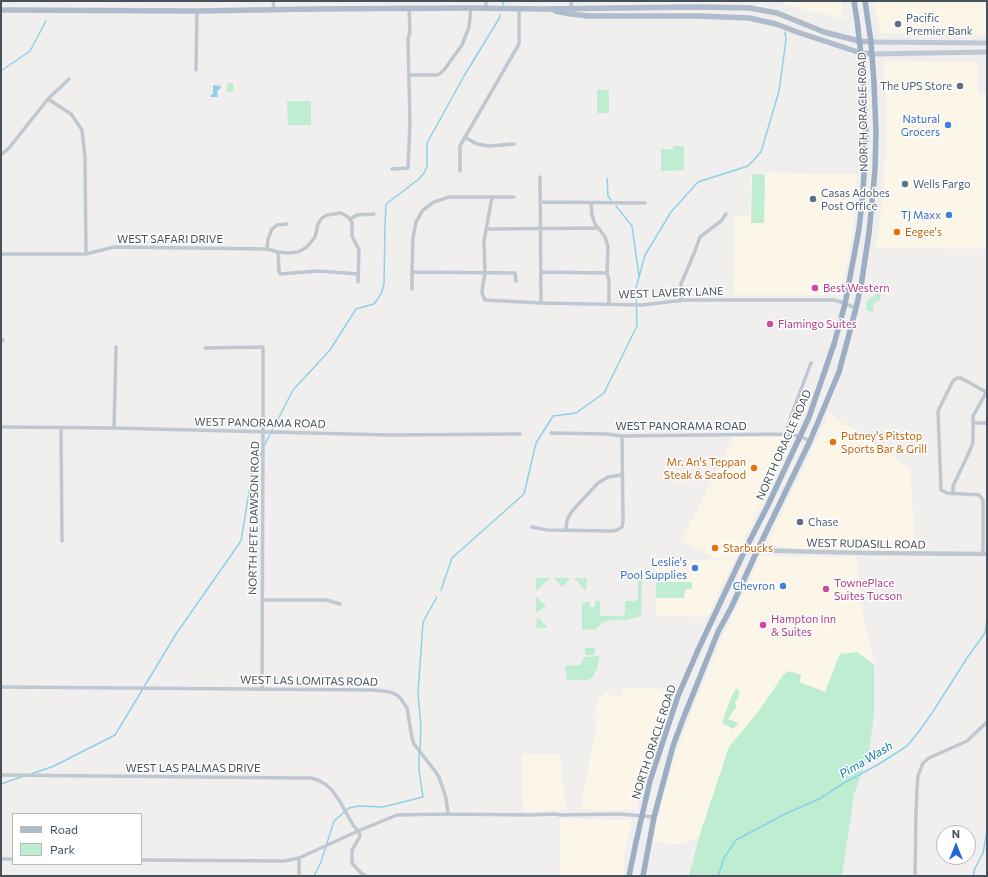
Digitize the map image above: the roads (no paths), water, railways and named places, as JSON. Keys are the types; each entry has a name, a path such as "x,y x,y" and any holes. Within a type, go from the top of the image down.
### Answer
{"highway":[{"name":"NORTH ORACLE ROAD","path":"629,876 650,781 678,696 745,550 768,505 809,417 826,371 845,304 859,229 866,136 861,53 854,1"},
{"name":"NORTH ORACLE ROAD","path":"643,876 654,817 673,746 683,719 718,632 731,608 810,441 839,372 856,308 869,233 875,170 875,108 872,54 865,1"},
{"path":"698,652 708,656"}],"main road":[{"path":"1,10 197,11 274,9 486,8 571,11 691,7 750,8 777,13 824,32 859,41 987,43"},
{"path":"571,11 592,16 698,16 749,18 776,24 861,53 987,52"}],"street":[{"path":"273,1 274,9"},
{"path":"486,1 486,8"},
{"path":"571,11 572,1"},
{"path":"392,169 408,168 410,123 408,39 410,32 409,8"},
{"path":"409,75 438,75 444,70 462,45 468,27 471,8"},
{"path":"460,171 460,146 519,44 519,9"},
{"path":"196,70 197,11"},
{"path":"1,155 9,148 48,98 69,79"},
{"path":"48,98 70,114 82,130 85,157 86,254"},
{"path":"466,138 477,144 489,146 514,144"},
{"path":"540,177 541,302"},
{"path":"412,289 413,238 416,222 423,210 434,202 449,197 514,197"},
{"path":"485,273 484,241 492,197"},
{"path":"541,202 645,203"},
{"path":"591,203 592,215 595,224 605,236 608,248 606,273 609,280 609,304"},
{"name":"WEST SAFARI DRIVE","path":"1,254 86,254 114,247 267,249 289,253 298,252 307,247 315,237 318,224 327,214 341,213 350,219"},
{"path":"358,282 359,250 352,236 352,222 350,219 357,215 374,214"},
{"path":"681,300 681,284 696,251 700,238 726,214"},
{"path":"267,249 269,234 272,229 277,225 287,224"},
{"path":"486,229 599,228"},
{"path":"278,252 280,274 318,271 358,274"},
{"path":"412,272 515,273 516,281"},
{"path":"541,272 606,273"},
{"name":"WEST LAVERY LANE","path":"485,273 482,284 482,293 485,300 640,305 681,300 833,300 856,308"},
{"path":"114,428 116,347"},
{"name":"NORTH PETE DAWSON ROAD","path":"205,348 263,347 264,432 262,689"},
{"path":"785,434 811,363"},
{"path":"953,494 953,486 973,443 973,416 986,391 961,378 957,378 953,381 938,411 941,490 953,494 979,495 983,500 985,554"},
{"path":"973,423 987,423"},
{"name":"WEST PANORAMA ROAD","path":"1,427 114,428 388,435 520,434"},
{"path":"62,428 62,540"},
{"name":"WEST PANORAMA ROAD","path":"551,433 606,434 622,436 785,434 800,436 810,441"},
{"path":"532,527 547,530 621,530 623,522 622,436"},
{"path":"566,530 572,511 598,483 608,477 622,475"},
{"name":"WEST RUDASILL ROAD","path":"745,550 985,554"},
{"path":"262,600 326,600 340,604"},
{"name":"WEST LAS LOMITAS ROAD","path":"1,687 382,690 397,695 407,708 414,744 439,777 446,798 448,814"},
{"path":"915,876 917,789 918,776 923,763 929,758 967,741 987,722"},
{"name":"WEST LAS PALMAS DRIVE","path":"1,775 311,778 318,780 331,789 347,814 352,825 358,831"},
{"path":"142,860 284,861 299,858 396,815 620,814 654,817"},
{"path":"358,831 360,835 352,850 352,863 361,873 366,876"},
{"path":"299,858 299,876"},
{"path":"1,859 12,859"}],"water":[{"path":"213,85 221,86 217,91 218,97 210,97 213,94"}],"waterway":[{"path":"264,446 293,390 330,350 356,309 374,304 381,294 384,284 386,204 419,179 424,173 427,166 427,143 500,15"},
{"path":"1,71 30,51 46,21"},
{"path":"441,590 452,558 524,494 536,443 553,416 576,413 604,393 637,326 636,288 645,255 671,212 698,182 748,166 761,152 779,91 786,40 785,32"},
{"path":"607,178 608,196 611,200"},
{"path":"616,206 632,226 639,276"},
{"path":"31,774 54,766 115,735 176,634 241,541 253,468 262,452"},
{"path":"420,749 421,726 418,693 423,622 437,597"},
{"name":"Pima Wash","path":"718,876 724,858 736,840 785,814 819,799 907,746 934,710 967,658 985,633 987,620"},
{"path":"314,876 321,862 334,821 349,808 359,806 383,807 423,797 419,770 419,753"},
{"path":"1,784 24,776"},
{"path":"973,876 975,868 983,853 987,831"}],"place":[{"name":"Pacific Premier Bank","path":"898,24"},
{"name":"The UPS Store","path":"960,86"},
{"name":"Natural Grocers","path":"948,125"},
{"name":"Wells Fargo","path":"905,184"},
{"name":"Casas Adobes Post Office","path":"813,199"},
{"name":"TJ Maxx","path":"949,215"},
{"name":"Eegee's","path":"897,232"},
{"name":"Best Western","path":"815,288"},
{"name":"Flamingo Suites","path":"770,324"},
{"name":"Putney's Pitstop Sports Bar & Grill","path":"833,442"},
{"name":"Mr. An's Teppan Steak & Seafood","path":"754,468"},
{"name":"Chase","path":"800,522"},
{"name":"Starbucks","path":"715,548"},
{"name":"Leslie's Pool Supplies","path":"695,568"},
{"name":"Chevron","path":"783,586"},
{"name":"TownePlace Suites Tucson","path":"826,589"},
{"name":"Hampton Inn & Suites","path":"763,625"}]}
